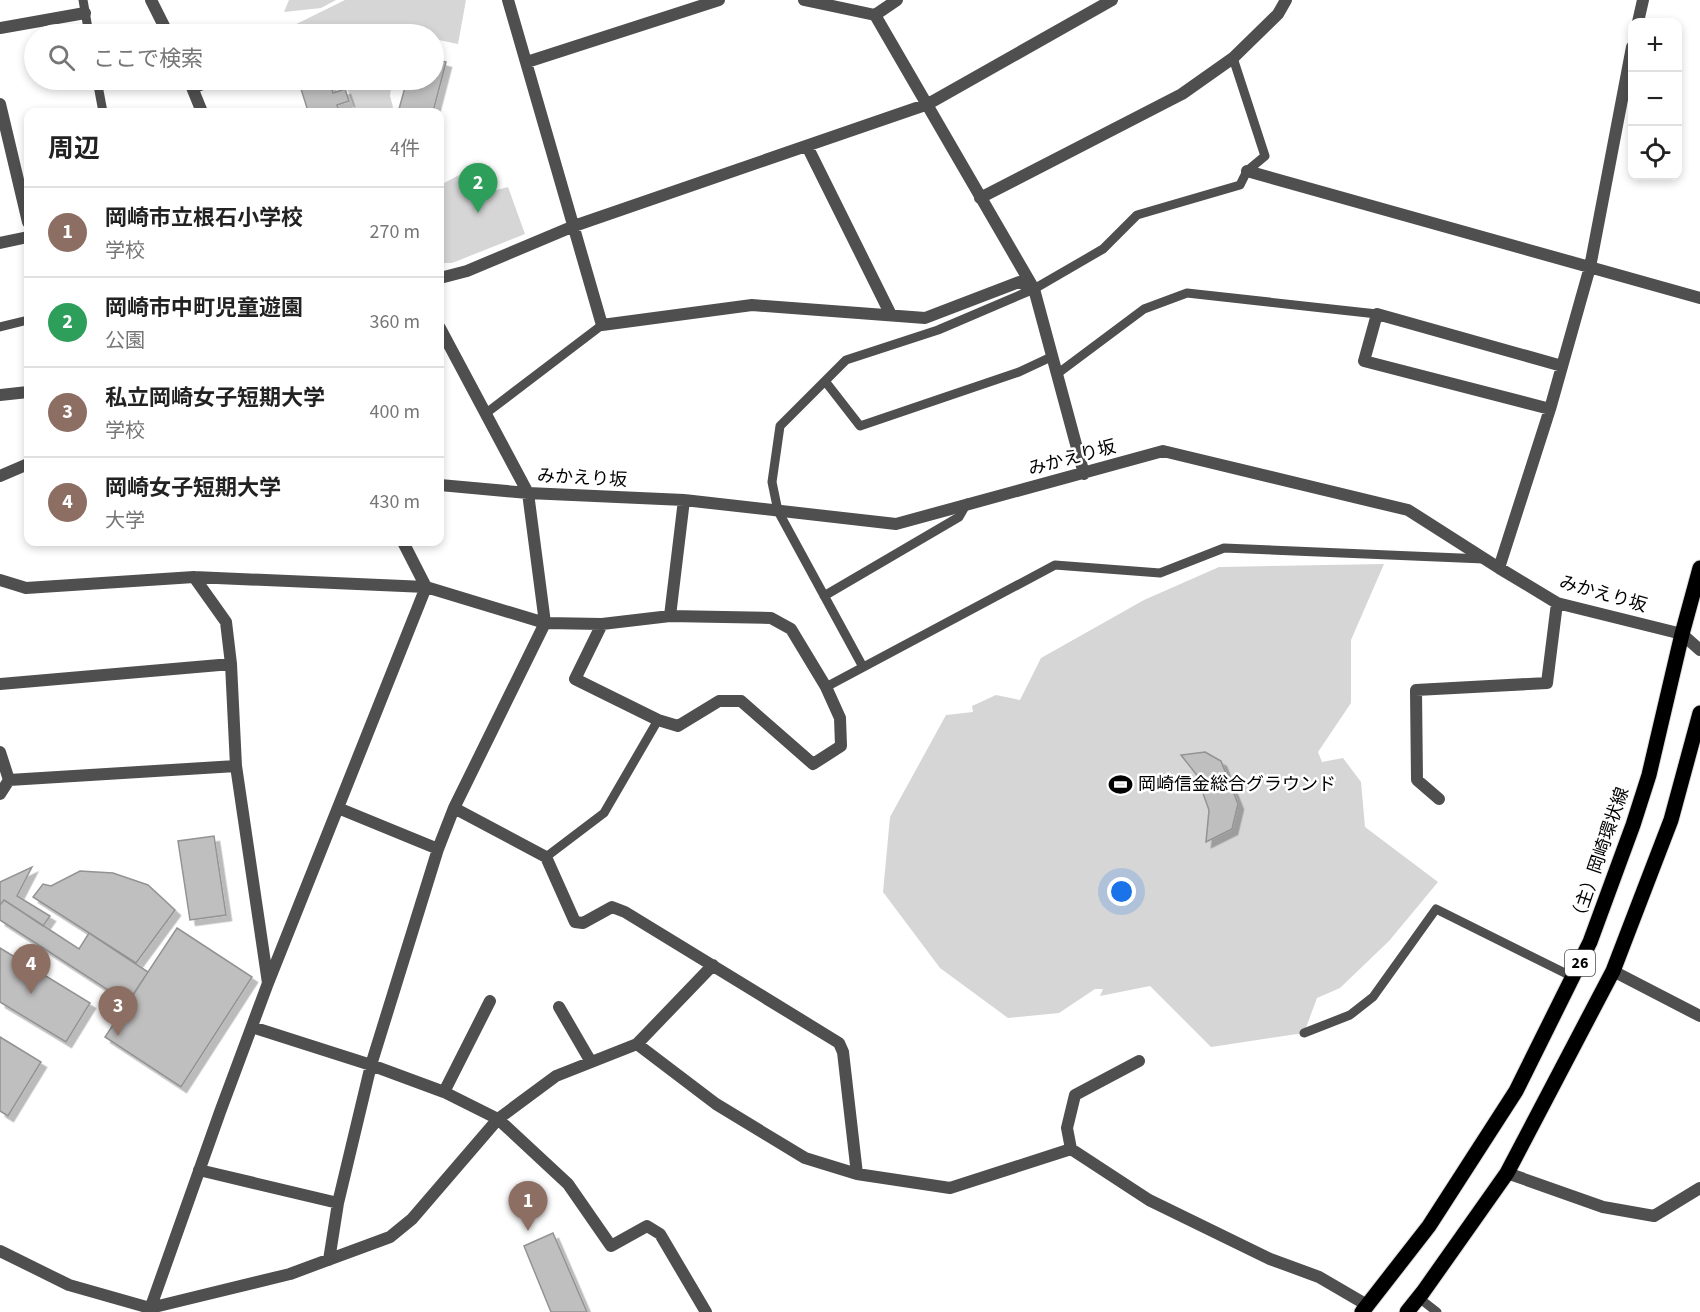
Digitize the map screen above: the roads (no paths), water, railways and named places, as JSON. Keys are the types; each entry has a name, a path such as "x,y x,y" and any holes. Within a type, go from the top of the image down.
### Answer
{"main road":[{"name":"（主）岡崎環状線","path":"1364,1309 1429,1226 1516,1091 1590,942 1646,785 1700,568"},
{"name":"26","path":"1407,1312 1507,1173 1613,971 1671,820 1700,713"}],"street":[{"path":"151,0 163,24"},
{"path":"508,0 602,325 752,305 925,318 1019,282 1034,289"},
{"path":"527,62 719,0"},
{"path":"804,0 829,3 875,15 928,104 1034,289 1084,474"},
{"path":"875,15 897,0"},
{"path":"444,277 466,271 574,226 928,104 1112,0"},
{"path":"980,198 1182,94 1233,58 1278,14 1286,0"},
{"path":"1639,18 1643,0"},
{"path":"0,28 84,6"},
{"path":"1499,568 1551,410 1590,267 1628,68"},
{"path":"194,90 201,108"},
{"path":"0,104 24,205"},
{"path":"807,146 891,315"},
{"path":"1246,171 1700,298"},
{"path":"0,243 24,238"},
{"path":"1551,410 1364,361 1377,314 1562,366"},
{"path":"329,1260 338,1203 371,1065 438,849 454,808 545,623 528,494 444,336"},
{"path":"0,396 24,393"},
{"name":"みかえり坂","path":"444,485 528,494 684,500 896,524 1163,452 1408,510 1557,603 1682,634"},
{"path":"0,476 24,466"},
{"path":"670,616 684,500"},
{"path":"149,1310 268,983 426,587 405,546"},
{"path":"0,580 26,588 194,577 426,587 545,623 602,624 670,616 771,618 791,629 826,687 840,718 841,746 813,764 741,702 719,701 678,726 658,720 575,679 602,624"},
{"path":"194,577 226,622 231,664 236,766 268,983"},
{"path":"1439,799 1417,780 1416,690 1547,683 1557,603"},
{"path":"1682,634 1700,650"},
{"path":"0,684 231,664"},
{"path":"0,752 9,780"},
{"path":"9,780 236,766"},
{"path":"0,794 9,780"},
{"path":"338,808 438,849"},
{"path":"454,808 546,857 575,922 583,923 612,907 625,912 839,1043 843,1052 857,1174"},
{"path":"0,1251 69,1286 149,1310 290,1274 390,1237 412,1219 498,1119 556,1076 637,1044 713,965"},
{"path":"1613,971 1700,1016"},
{"path":"444,1092 490,1001"},
{"path":"559,1007 591,1062"},
{"path":"252,1027 371,1065 444,1092 498,1119 568,1184 611,1246 647,1226 660,1234 706,1312"},
{"path":"637,1044 716,1104 805,1158 857,1174 950,1188 1071,1149"},
{"path":"1139,1061 1075,1095 1067,1128 1071,1149 1149,1200 1269,1258 1319,1277 1364,1309"},
{"path":"199,1170 338,1203"},
{"path":"1507,1173 1604,1207 1654,1216 1700,1188"}],"lane":[{"path":"84,6 87,24"},
{"path":"863,667 778,511 771,482 780,426 846,360 938,330 1034,289 1103,249 1137,215 1240,185 1246,171 1265,156 1233,58"},
{"path":"100,90 103,108"},
{"path":"1057,374 1144,309 1187,293 1377,314"},
{"path":"0,327 24,321"},
{"path":"485,414 602,325"},
{"path":"825,381 860,426 1019,372 1051,357"},
{"path":"824,596 959,517 967,503"},
{"path":"826,687 1055,565 1160,573 1224,548 1486,560"},
{"path":"546,857 604,813 658,720"},
{"path":"1304,1033 1350,1016 1373,997 1436,909 1573,977"},
{"path":"1419,1298 1437,1312"}],"place":[{"name":"岡崎市中町児童遊園","path":"478,213"},
{"name":"岡崎信金総合グラウンド","path":"1120,784"},
{"name":"岡崎女子短期大学","path":"31,994"},
{"name":"私立岡崎女子短期大学","path":"118,1036"},
{"name":"岡崎市立根石小学校","path":"528,1231"}]}
